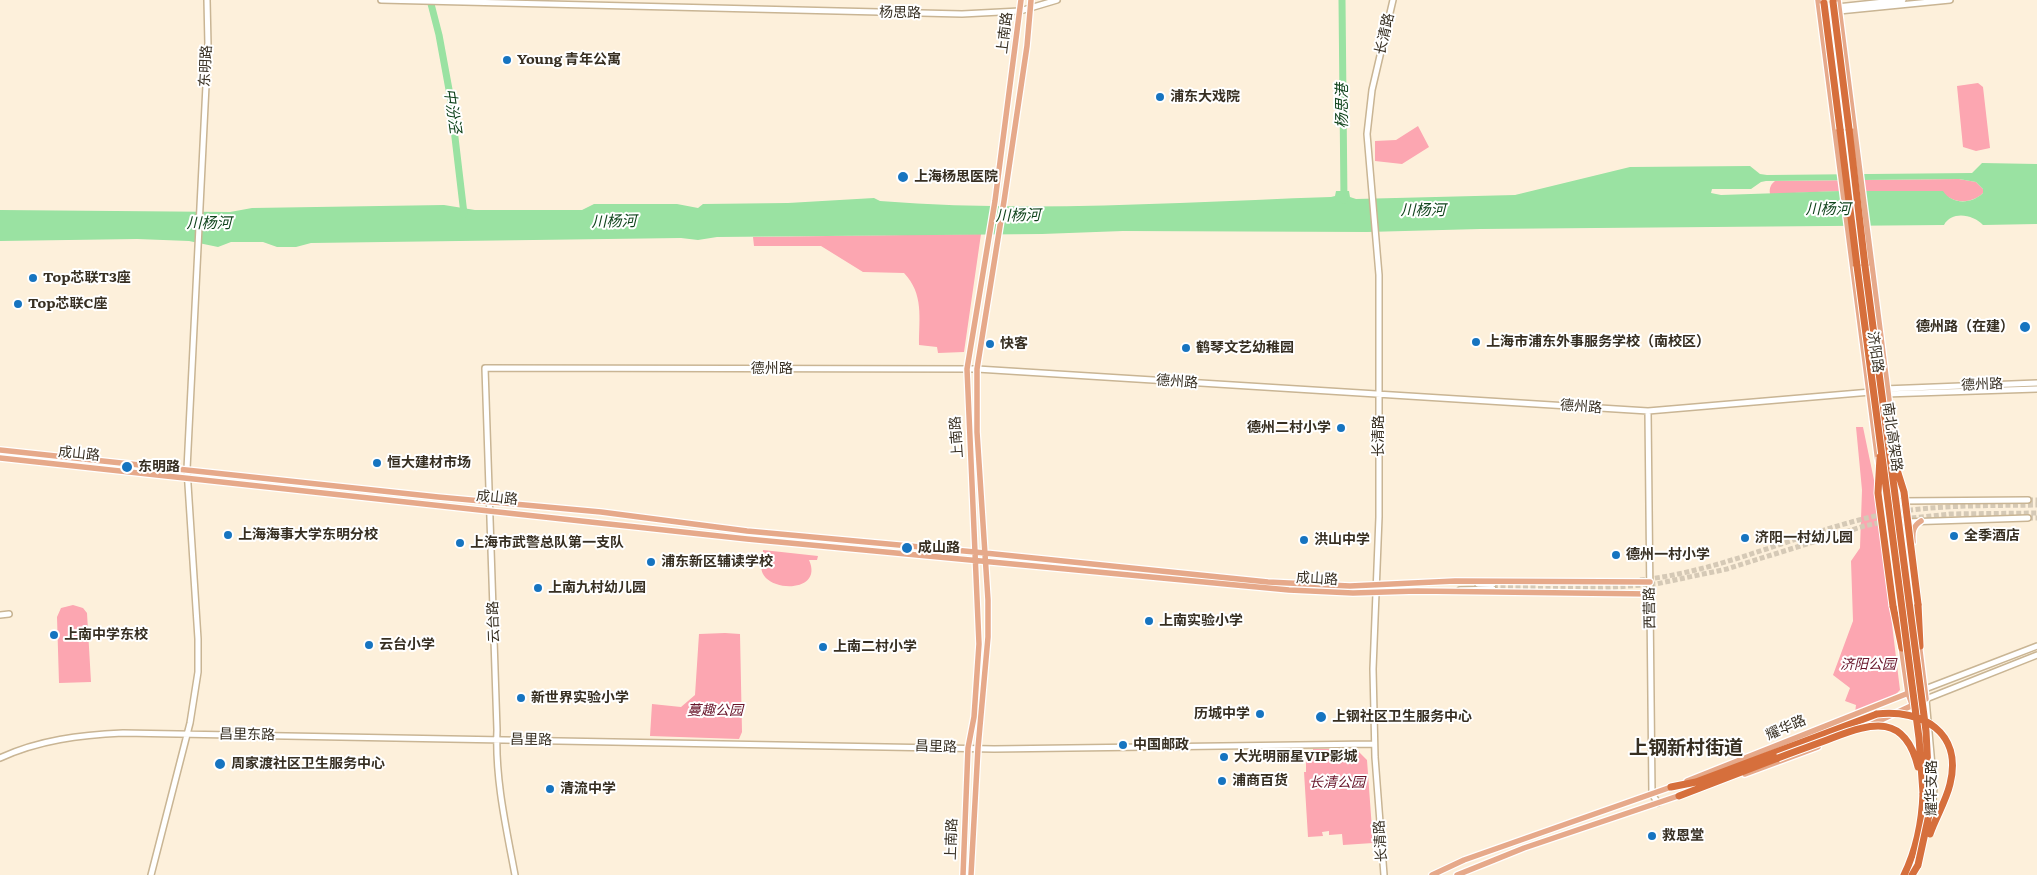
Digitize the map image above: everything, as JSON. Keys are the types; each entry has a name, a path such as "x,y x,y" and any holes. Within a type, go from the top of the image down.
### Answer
{"highway":[{"name":"南北高架路","path":"1823,0 1926,731 1930,781 1928,828 1914,875"},
{"name":"南北高架路","path":"1832,0 1920,738 1923,793 1919,833 1913,857 1903,875"},
{"path":"1885,446 1904,492 1918,604 1920,646"},
{"path":"1885,446 1878,492 1893,606 1902,648"},
{"path":"1679,796 1877,714 1897,712 1912,715 1934,726 1949,749 1952,770 1950,784 1918,865"},
{"path":"1671,787 1696,782 1859,727 1881,724 1896,730 1910,744 1919,769 1923,793"}],"main road":[{"name":"上南路","path":"963,875 968,748 974,717 979,644 967,369 995,201 1021,0"},
{"name":"上南路","path":"971,875 978,748 988,637 987,553 977,432 977,369 1004,201 1031,0"},
{"name":"济阳路","path":"1818,0 1908,693 1913,706"},
{"name":"济阳路","path":"1839,8 1926,699"},
{"name":"成山路","path":"0,450 600,512 747,531 1268,582 1336,586 1455,581 1650,582"},
{"name":"成山路","path":"0,458 747,539 987,560 1270,589 1374,594 1442,592 1650,594"},
{"path":"1920,646 1921,605 1913,534 1916,525 1921,522"},
{"name":"耀华路","path":"1432,875 1464,860 1671,787 1908,693 1925,688"},
{"name":"耀华路","path":"1457,875 1524,848 1815,748 1926,699"}],"street":[{"name":"东明路","path":"152,875 187,734 195,693 198,656 187,469 208,45 207,0"},
{"name":"杨思路","path":"381,0 962,14 1020,11 1057,0"},
{"name":"长清路","path":"1384,875 1374,744 1374,594 1379,517 1380,275 1367,152 1370,103 1393,0"},
{"path":"1819,10 1903,0"},
{"path":"1839,8 1950,0"},
{"name":"德州路","path":"485,368 977,369 1648,411 1868,392 2037,383"},
{"name":"云台路","path":"485,368 497,740 501,798 515,875"},
{"name":"德州路","path":"1887,391 2037,389"},
{"name":"西营路","path":"1648,411 1652,794"},
{"path":"1884,513 1902,501 2028,500"},
{"path":"1884,513 1905,522 2028,518"},
{"path":"1442,592 1493,586 1455,581"},
{"path":"0,615 9,614"},
{"name":"耀华路","path":"1925,688 2037,646"},
{"name":"耀华路","path":"1926,699 2037,656"},
{"name":"耀华支路","path":"1914,875 1926,844 1934,811 1932,759 1926,699"},
{"name":"耀华支路","path":"1903,875 1915,841 1920,806 1919,761 1913,706"},
{"name":"昌里东路","path":"0,758 44,743 84,735 187,734 497,740"},
{"name":"昌里路","path":"497,740 968,748 1374,744"},
{"path":"1652,794 1658,803"}],"green space":[{"path":"1978,83 1983,87 1990,148 1976,151 1963,147 1957,86"},
{"path":"1418,126 1429,147 1402,164 1375,161 1375,141 1396,140"},
{"path":"1959,179 1976,182 1983,189 1983,193 1966,201 1957,201 1948,197 1840,191 1770,194 1772,183 1775,181"},
{"path":"981,234 964,352 938,353 937,347 919,345 920,316 918,298 915,289 904,273 863,272 821,246 754,246 753,237"},
{"name":"济阳公园","path":"1856,427 1863,427 1875,485 1900,690 1893,697 1855,713 1856,705 1845,701 1850,688 1833,675 1853,621 1851,561 1860,548 1862,490"},
{"path":"763,550 818,556 817,560 809,560 811,573 806,581 797,585 785,586 773,583 765,577 761,567 766,555 763,554"},
{"path":"73,605 83,608 87,613 91,682 59,683 57,617 61,608"},
{"name":"蔓趣公园","path":"699,634 740,634 742,732 739,739 650,736 652,704 681,707 695,695"},
{"name":"长清公园","path":"1313,749 1356,749 1367,760 1373,843 1343,845 1342,834 1329,835 1329,831 1322,832 1323,836 1308,837 1304,772 1306,772 1306,753 1313,753"}],"water":[{"name":"川杨河","path":"1982,163 2037,164 2037,224 1983,225 1969,217 1957,216 1952,217 1944,225 1480,229 1367,232 1123,231 1042,234 717,237 698,240 681,238 311,243 296,247 277,247 263,242 231,242 218,247 189,241 137,239 0,241 0,210 230,212 252,208 444,205 475,210 582,210 594,204 677,204 698,208 703,204 788,203 874,198 880,201 993,206 1106,205 1331,197 1335,196 1336,191 1349,191 1350,197 1356,199 1515,195 1630,167 1750,166 1760,174 1767,175 1972,173","holes":["1959,179 1976,182 1983,189 1983,193 1968,201 1957,201 1947,196 1943,191 1840,191 1721,195 1711,193 1712,189 1751,189 1766,181"]}],"waterway":[{"name":"中汾泾","path":"430,0 439,35 450,95 464,214"},
{"name":"杨思港","path":"1342,0 1344,200"}],"tunnel":[{"path":"2028,500 2037,500"},
{"path":"1640,580 1668,576 1723,563 1832,528 1881,515 1925,508 2037,505"},
{"path":"1493,589 1602,588 1656,584 1727,569 1864,526 1892,520 1950,514 2037,513"},
{"path":"2028,518 2037,518"},
{"path":"1493,584 1536,584"}],"place":[{"name":"Young 青年公寓","path":"507,60"},
{"name":"浦东大戏院","path":"1160,97"},
{"name":"上海杨思医院","path":"903,177"},
{"name":"Top芯联T3座","path":"33,278"},
{"name":"Top芯联C座","path":"18,304"},
{"name":"德州路（在建）","path":"2025,327"},
{"name":"上海市浦东外事服务学校（南校区）","path":"1476,342"},
{"name":"快客","path":"990,344"},
{"name":"鹤琴文艺幼稚园","path":"1186,348"},
{"name":"德州二村小学","path":"1341,428"},
{"name":"恒大建材市场","path":"377,463"},
{"name":"东明路","path":"127,467"},
{"name":"上海海事大学东明分校","path":"228,535"},
{"name":"全季酒店","path":"1954,536"},
{"name":"济阳一村幼儿园","path":"1745,538"},
{"name":"洪山中学","path":"1304,540"},
{"name":"上海市武警总队第一支队","path":"460,543"},
{"name":"成山路","path":"907,548"},
{"name":"德州一村小学","path":"1616,555"},
{"name":"浦东新区辅读学校","path":"651,562"},
{"name":"上南九村幼儿园","path":"538,588"},
{"name":"上南实验小学","path":"1149,621"},
{"name":"上南中学东校","path":"54,635"},
{"name":"云台小学","path":"369,645"},
{"name":"上南二村小学","path":"823,647"},
{"name":"新世界实验小学","path":"521,698"},
{"name":"历城中学","path":"1260,714"},
{"name":"上钢社区卫生服务中心","path":"1321,717"},
{"name":"中国邮政","path":"1123,745"},
{"name":"大光明丽星VIP影城","path":"1224,757"},
{"name":"周家渡社区卫生服务中心","path":"220,764"},
{"name":"浦商百货","path":"1222,781"},
{"name":"清流中学","path":"550,789"},
{"name":"救恩堂","path":"1652,836"}],"district":[{"name":"上钢新村街道","path":"1686,748"}]}
